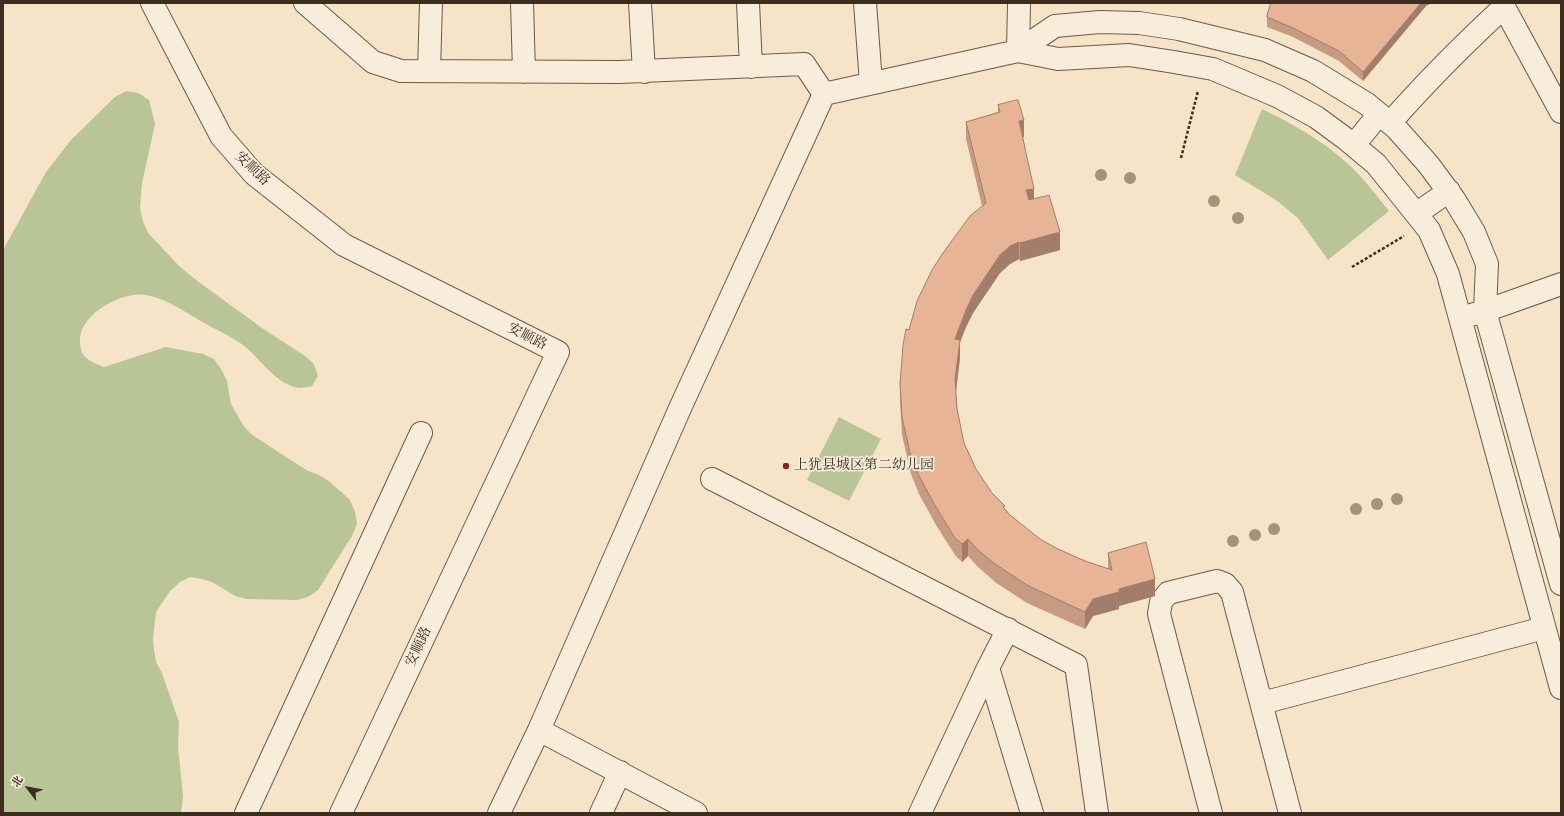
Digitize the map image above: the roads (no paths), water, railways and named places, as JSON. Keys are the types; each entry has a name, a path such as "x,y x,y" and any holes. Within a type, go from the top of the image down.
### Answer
{"street":[{"name":"安顺路","path":"152,3 221,136 254,174 344,245 558,352 341,813"},
{"path":"429,71 431,3"},
{"path":"522,3 524,72"},
{"path":"640,3 644,72"},
{"path":"748,3 751,67"},
{"path":"864,3 870,84"},
{"path":"1018,51 1019,3"},
{"path":"316,7 373,62 401,71 644,72 804,64 824,94"},
{"path":"1354,145 1418,91 1460,48 1504,7 1561,112"},
{"path":"824,94 1018,51 1055,26 1100,22 1120,22 1139,23 1179,29 1265,50 1313,71 1367,104 1385,118 1428,164 1449,191 1474,232 1487,264 1485,311 1558,562 1561,584"},
{"path":"1118,56 1120,22"},
{"path":"1018,51 1058,60 1129,55 1213,69 1277,96 1316,117 1354,145 1376,164 1428,230 1448,274 1561,688"},
{"path":"499,813 539,730 681,406 824,94"},
{"path":"1420,219 1449,191"},
{"path":"1460,318 1485,311 1561,284"},
{"path":"246,813 422,433"},
{"path":"712,479 1076,665 1097,813"},
{"path":"1211,813 1159,614 1161,602 1168,593 1217,580 1225,584 1232,592 1290,813"},
{"path":"1262,703 1544,628"},
{"path":"920,813 988,668 1008,629"},
{"path":"988,668 1032,813"},
{"path":"539,730 696,813"},
{"path":"601,813 620,772"}],"place":[{"name":"上犹县城区第二幼儿园","path":"786,466"}]}
